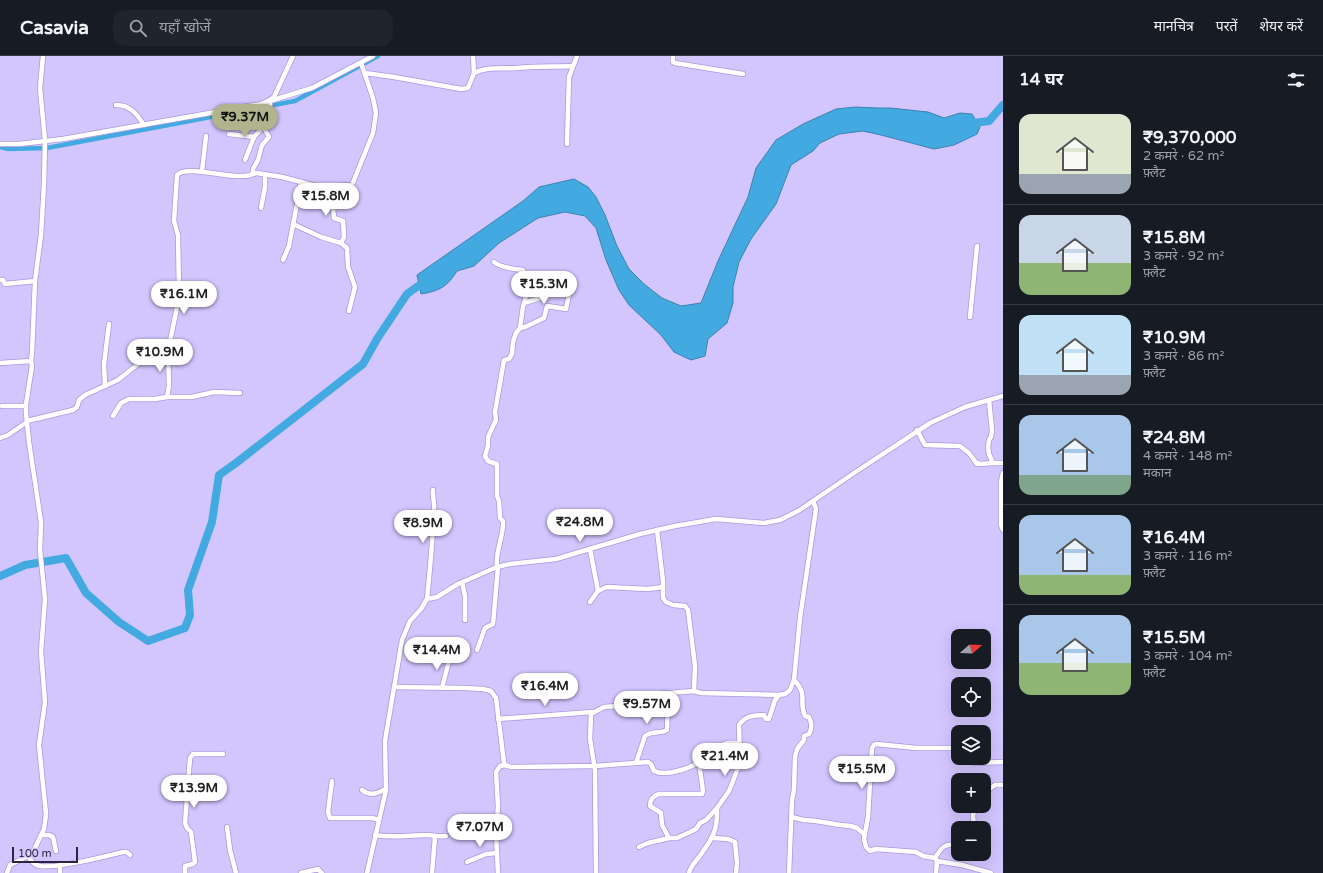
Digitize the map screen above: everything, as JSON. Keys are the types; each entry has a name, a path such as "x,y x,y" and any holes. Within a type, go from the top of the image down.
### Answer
{"street":[{"path":"7,873 10,865 33,852 44,829 46,814 39,753 39,737 44,716 45,702 41,652 44,604 40,550 41,514 28,442 26,406 32,373 31,361 35,281 44,184 45,142 40,93 43,56"},
{"path":"245,160 254,137 263,127 269,104 276,93 293,56"},
{"path":"0,144 45,142 269,104 312,88 373,56"},
{"path":"364,72 461,89 468,88 474,73 474,56"},
{"path":"567,144 570,72 577,56"},
{"path":"673,56 673,62 675,63 743,74"},
{"path":"341,243 344,237 344,230 343,222 334,218 333,208 335,191 337,186 353,184 374,128 376,107 361,63"},
{"path":"474,73 479,70 498,68 527,66 573,66"},
{"path":"116,105 124,105 134,112 144,125"},
{"path":"254,174 253,169 258,160 262,145 269,137 263,127"},
{"path":"229,134 254,137"},
{"path":"202,171 206,136"},
{"path":"167,397 169,386 168,351 179,290 178,235 174,221 177,175 180,172 202,171 238,177 257,173 282,177 335,191"},
{"path":"261,208 266,175"},
{"path":"283,260 289,246 301,183"},
{"path":"293,224 321,237 341,243 348,250 348,267 355,287 349,311"},
{"path":"970,316 977,246"},
{"path":"477,650 485,627 493,624 498,568 496,562 503,526 503,520 500,518 499,501 497,496 497,464 488,461 485,456 488,446 488,437 496,420 495,412 504,360 509,358 512,354 513,342 516,333 520,328 530,280 526,277 522,270 495,264 494,262"},
{"path":"0,280 3,280 5,284 35,281"},
{"path":"520,328 525,328 544,318 547,306 566,308 571,284"},
{"path":"524,303 543,296 548,287"},
{"path":"105,386 104,364 109,324"},
{"path":"0,438 8,435 27,421 73,410 77,407 81,397 121,378 143,361 168,351"},
{"path":"0,363 31,361"},
{"path":"113,416 118,405 126,400 192,397 214,392 240,393"},
{"path":"427,599 437,597 498,568 522,562 552,560 716,518 773,522 814,503 947,414 990,402 1003,396"},
{"path":"990,402 992,430 991,436 988,440 988,447 993,463"},
{"path":"2,406 26,406"},
{"path":"919,432 924,445 960,446 969,453 977,464 977,462 980,464 1003,463"},
{"path":"1003,473 1001,482 1001,525 1003,530"},
{"path":"367,873 378,835 379,820 386,788 385,741 397,688 405,631 410,621 421,609 427,599 435,505 432,497 433,490"},
{"path":"498,719 593,712 604,707 631,705 645,695 694,692 785,694 790,690 794,680 814,503"},
{"path":"657,532 663,598 666,602 672,605 685,606 688,610 695,666 694,692"},
{"path":"590,551 598,591"},
{"path":"463,585 465,620"},
{"path":"590,602 598,591 610,586 648,589 663,587"},
{"path":"442,688 450,656"},
{"path":"789,873 795,754 804,736 809,734 812,729 811,721 805,716 802,710 802,689 794,680"},
{"path":"397,688 484,689 491,691 496,698 504,763 506,765"},
{"path":"636,763 645,736 653,732 664,732 667,730 668,694"},
{"path":"639,847 670,838 677,838 696,829 696,826 706,820 728,794 740,763 739,726 741,722 751,715 764,715 766,719 769,719 775,700 779,695"},
{"path":"593,712 591,718 590,739 595,766 596,873"},
{"path":"498,873 496,833 498,806 496,772 500,766 595,766 650,762 654,771 660,773 684,769 699,763 715,748 721,745 728,743 740,743"},
{"path":"951,748 917,748 879,744 874,745 871,758 868,817 864,834 865,842 870,851 876,849 916,852 936,860 991,873"},
{"path":"185,873 186,866 195,862 191,832 185,823 190,758 193,754 223,754"},
{"path":"991,762 1003,762"},
{"path":"670,838 662,825 661,813 654,810 650,806 651,799 659,794 702,794 703,791 699,763"},
{"path":"332,781 328,812 330,818 372,818 379,820"},
{"path":"991,788 995,785 1003,785"},
{"path":"362,790 366,794 371,795 386,788"},
{"path":"689,873 692,866 713,838 716,826 717,808"},
{"path":"791,817 851,826 857,828 864,834"},
{"path":"227,827 230,850 236,873"},
{"path":"478,835 496,833"},
{"path":"40,835 49,835 53,837 56,851"},
{"path":"378,835 446,836"},
{"path":"432,873 435,837"},
{"path":"713,838 728,839 735,842 737,862 736,873"},
{"path":"936,873 936,860 943,847 951,845"},
{"path":"28,856 36,865 43,866 60,865 123,852 130,855"},
{"path":"467,862 486,854 497,853"},
{"path":"60,865 60,873"},
{"path":"301,873 318,869 322,873"}],"water":[{"path":"855,107 890,108 928,112 944,118 960,113 972,114 980,127 977,134 954,145 934,149 863,131 839,134 820,143 813,151 791,165 776,204 751,239 739,262 733,287 733,303 727,323 708,339 705,356 691,360 674,352 661,335 629,305 619,290 606,260 596,228 585,216 565,212 538,218 499,243 474,266 457,271 446,285 438,290 421,294 417,275 523,201 539,187 574,179 588,187 596,197 617,246 629,269 644,284 662,298 681,306 701,303 718,261 748,197 756,168 776,140 803,124 836,109"}],"waterway":[{"path":"0,147 8,149 47,148 295,101 378,56"},
{"path":"966,124 989,121 1003,105"},
{"path":"0,576 25,565 66,558 86,593 119,622 148,641 185,628 190,615 188,590 212,522 219,475 363,364 377,339 407,294 428,279"}]}
